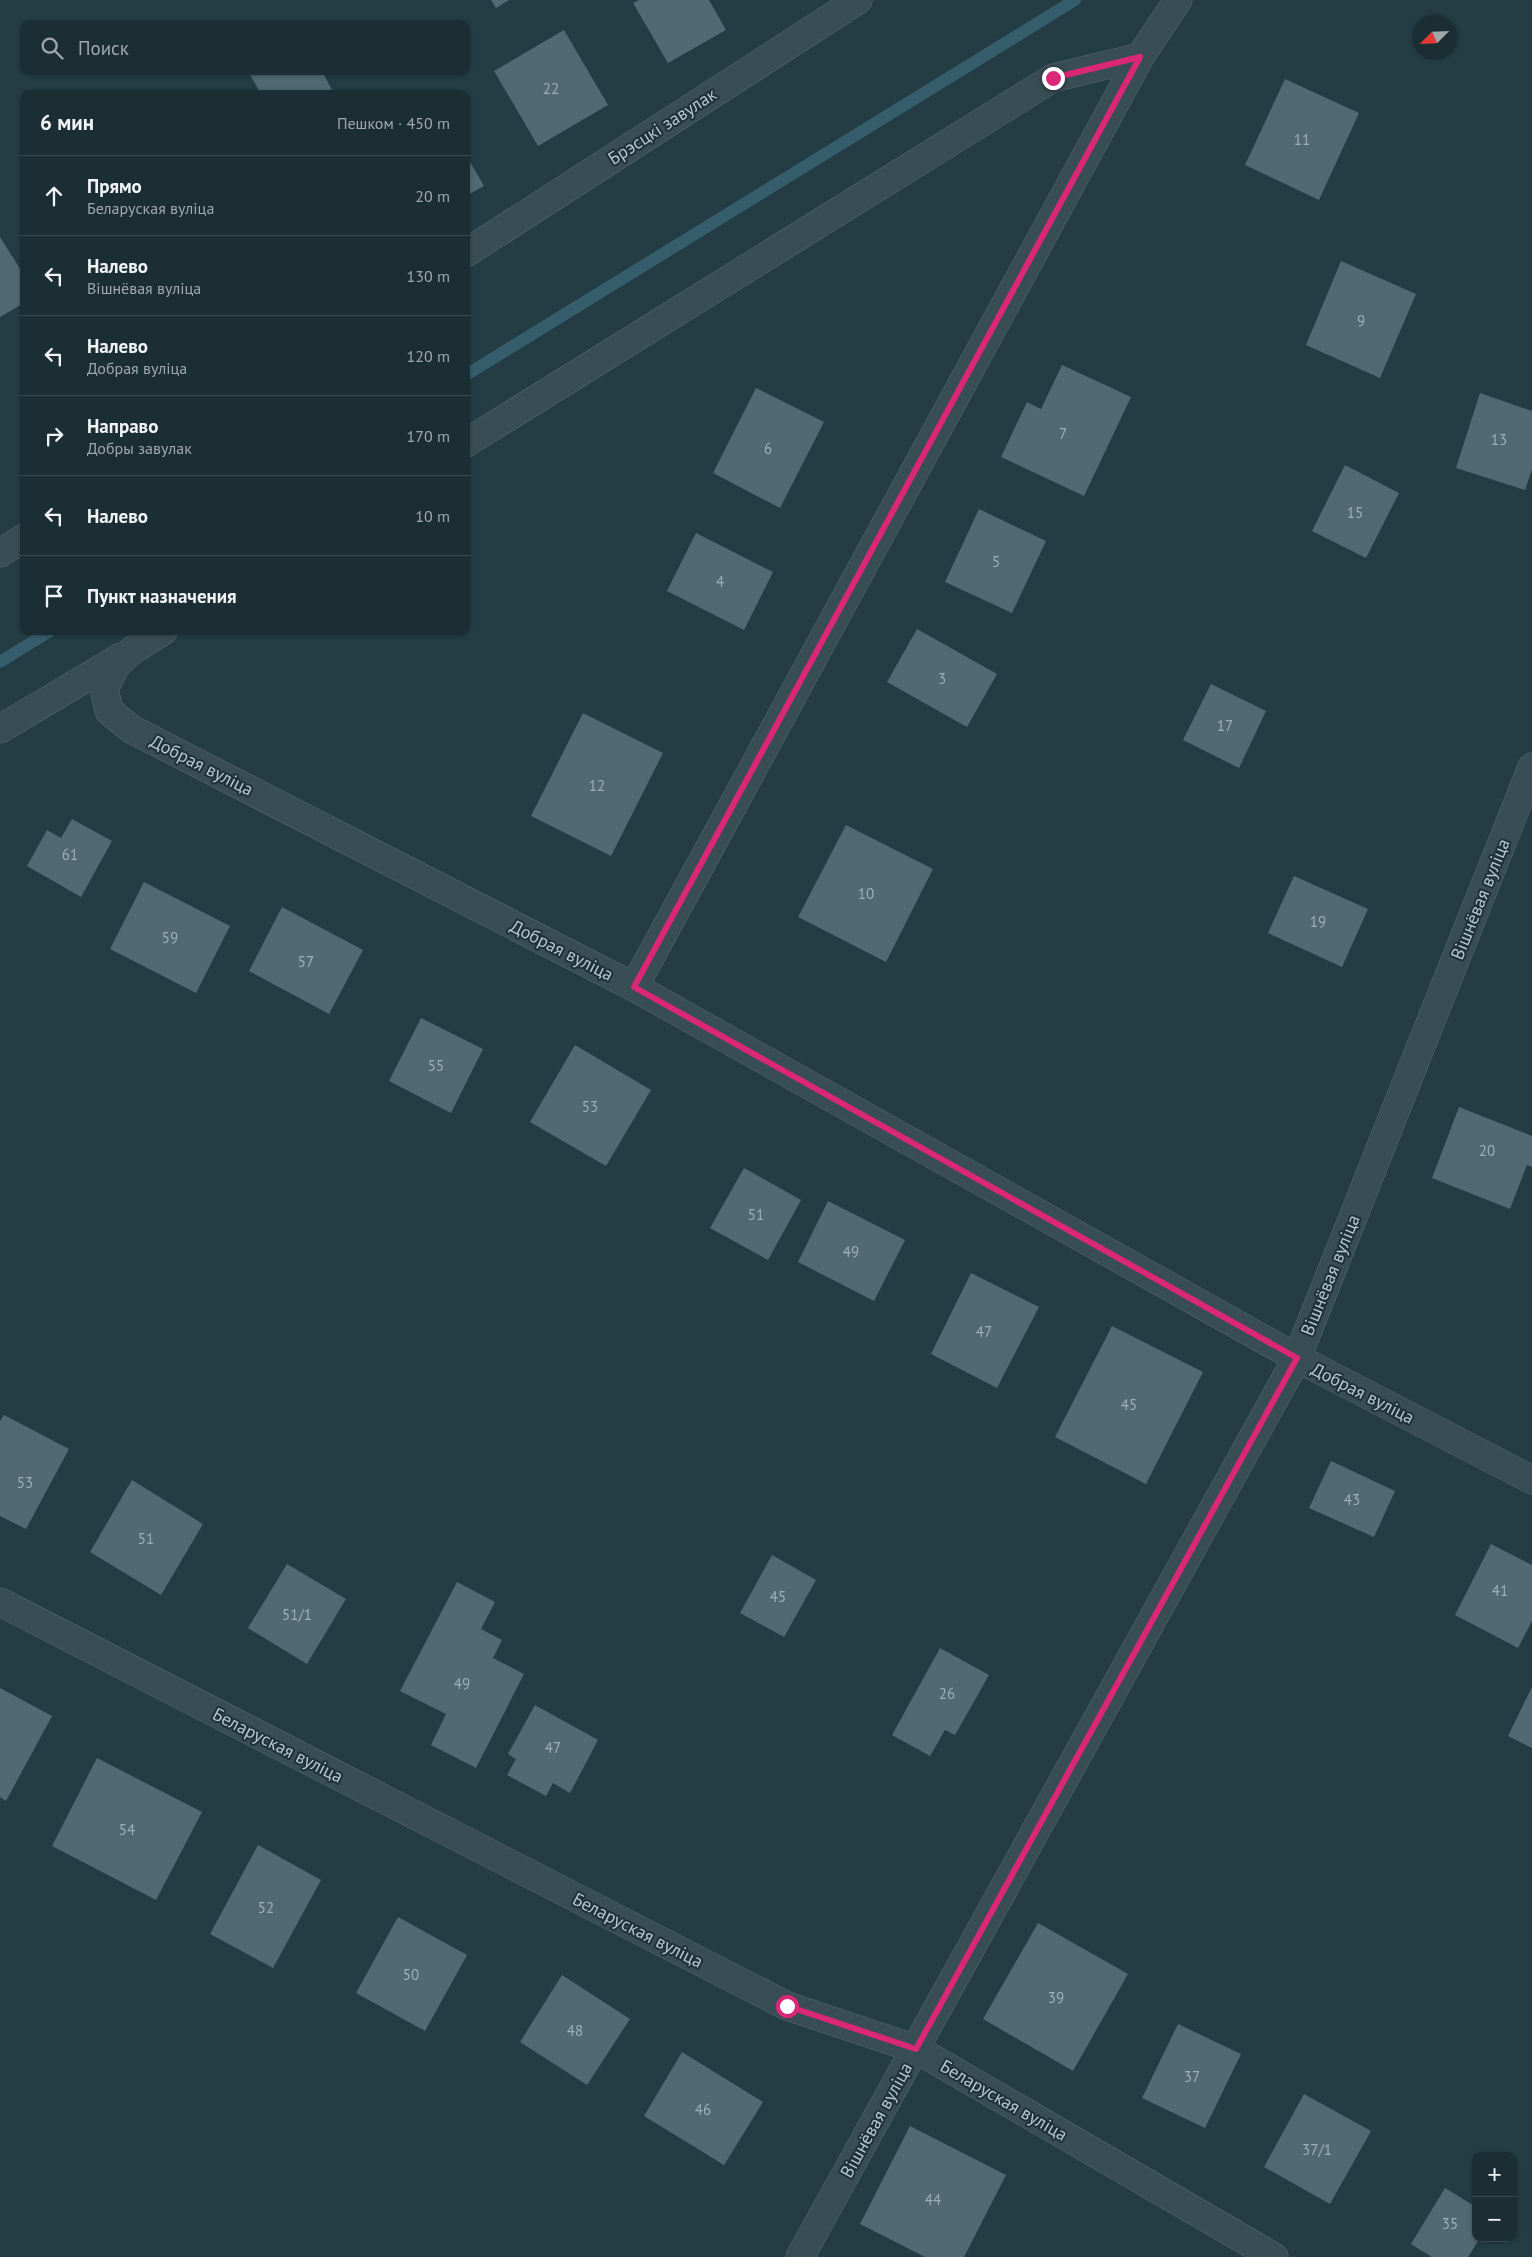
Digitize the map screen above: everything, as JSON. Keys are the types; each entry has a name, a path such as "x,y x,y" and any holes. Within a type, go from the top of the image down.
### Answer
{"street":[{"name":"Брэсцкі завулак","path":"470,249 858,0"},
{"path":"634,987 1140,57 1178,0"},
{"path":"470,441 1053,78 1140,57"},
{"path":"0,553 20,540"},
{"path":"0,729 157,635"},
{"name":"Добрая вуліца","path":"133,650 116,665 104,689 109,711 131,729 634,987 1297,1358 1532,1480"},
{"name":"Вішнёвая вуліца","path":"800,2257 1297,1358 1532,767"},
{"name":"Беларуская вуліца","path":"0,1602 787,2006 916,2049 1274,2257"}],"building":[{"path":"491,0 509,0 496,8"},
{"path":"639,0 709,0 726,30 668,63 633,3"},
{"path":"564,30 608,105 538,146 494,71"},
{"path":"250,75 324,75 332,90 259,90"},
{"path":"1285,79 1359,113 1319,200 1245,165"},
{"path":"470,162 484,186 470,194"},
{"path":"0,237 20,269 20,305 0,317"},
{"path":"1341,261 1416,294 1380,378 1306,345"},
{"path":"1062,365 1131,397 1084,496 1001,457 1027,402 1041,409"},
{"path":"756,388 824,422 780,508 713,473"},
{"path":"1480,393 1532,411 1532,469 1525,490 1456,468"},
{"path":"1345,465 1399,493 1366,558 1312,531"},
{"path":"979,509 1046,541 1012,613 945,582"},
{"path":"696,533 773,572 744,630 667,591"},
{"path":"917,629 997,674 967,727 887,682"},
{"path":"1211,684 1266,711 1239,768 1183,740"},
{"path":"583,713 663,753 611,856 531,816"},
{"path":"72,819 112,841 81,897 27,866 47,830 61,838"},
{"path":"846,825 933,869 886,962 798,917"},
{"path":"1294,876 1368,909 1342,967 1268,933"},
{"path":"144,882 230,926 196,993 110,949"},
{"path":"282,907 363,950 329,1014 249,971"},
{"path":"421,1018 483,1049 451,1113 389,1081"},
{"path":"575,1045 651,1090 606,1166 530,1122"},
{"path":"1459,1107 1532,1136 1532,1167 1527,1165 1510,1209 1432,1178"},
{"path":"744,1168 801,1200 768,1260 710,1228"},
{"path":"828,1201 905,1240 874,1301 798,1262"},
{"path":"971,1273 1039,1307 997,1388 931,1354"},
{"path":"1112,1326 1203,1372 1146,1484 1055,1437"},
{"path":"4,1415 69,1449 26,1529 0,1516 0,1421"},
{"path":"1331,1461 1395,1491 1374,1537 1309,1508"},
{"path":"132,1480 203,1524 161,1595 90,1552"},
{"path":"1491,1544 1532,1565 1532,1621 1518,1648 1455,1615"},
{"path":"772,1555 816,1580 784,1637 740,1613"},
{"path":"287,1564 346,1599 307,1664 248,1628"},
{"path":"457,1582 495,1602 481,1629 502,1640 493,1658 524,1674 476,1768 431,1745 446,1714 400,1691"},
{"path":"940,1648 989,1675 955,1735 945,1730 930,1756 892,1735"},
{"path":"1532,1687 1532,1748 1508,1736"},
{"path":"0,1688 52,1716 6,1801 0,1797"},
{"path":"535,1705 598,1740 570,1793 553,1783 546,1796 507,1775 516,1759 508,1754"},
{"path":"97,1758 202,1812 156,1900 52,1846"},
{"path":"258,1845 321,1880 273,1968 210,1934"},
{"path":"398,1917 467,1955 425,2031 356,1993"},
{"path":"1038,1923 1128,1974 1073,2071 983,2019"},
{"path":"562,1975 630,2019 587,2085 520,2042"},
{"path":"1178,2024 1241,2054 1205,2128 1142,2098"},
{"path":"682,2052 763,2102 724,2165 644,2116"},
{"path":"1304,2094 1371,2131 1330,2204 1264,2167"},
{"path":"910,2126 1006,2175 964,2257 925,2257 860,2224"},
{"path":"1445,2188 1472,2205 1472,2242 1477,2242 1468,2257 1432,2257 1411,2244"}],"waterway":[{"path":"470,373 1075,0"},
{"path":"0,662 44,635"}],"route":[{"path":"787,2006 916,2049 1297,1358 634,987 1140,57 1053,78"}]}
